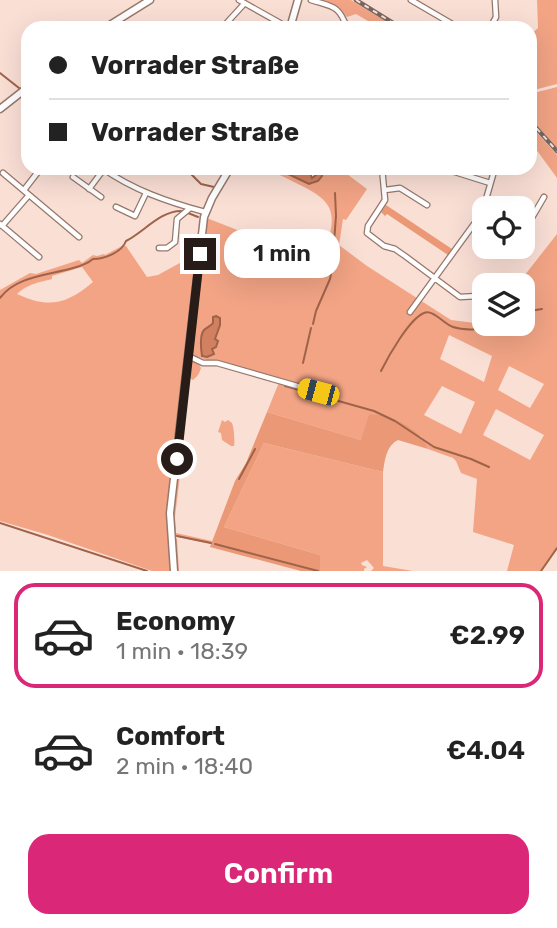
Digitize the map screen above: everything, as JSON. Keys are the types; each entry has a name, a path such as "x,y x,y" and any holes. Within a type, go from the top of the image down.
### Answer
{"street":[{"path":"116,21 150,0"},
{"path":"239,0 277,21"},
{"path":"292,21 298,0"},
{"path":"311,0 338,8 345,21"},
{"path":"411,0 447,21"},
{"path":"494,21 495,0"},
{"path":"228,21 244,4"},
{"path":"0,109 21,92"},
{"path":"3,173 79,237"},
{"path":"24,190 36,175"},
{"path":"89,189 99,175"},
{"path":"113,175 146,193 205,212"},
{"path":"174,571 170,513 205,212 226,175"},
{"path":"383,175 386,200 368,226 367,233 384,246 397,251 460,297 472,296"},
{"path":"465,175 490,183"},
{"path":"487,196 493,175"},
{"path":"74,177 102,197"},
{"path":"385,190 400,188 427,205"},
{"path":"116,207 135,216 146,193"},
{"path":"29,195 1,225 38,257"},
{"path":"535,212 544,197"},
{"path":"159,248 167,248 175,242 177,219 190,208"},
{"path":"410,312 472,229"},
{"path":"188,356 203,363 217,363 318,392"}],"shaded area":[{"path":"319,0 351,0 386,21 368,21 356,14 347,17 339,7"},
{"path":"351,0 359,0 393,21 386,21"},
{"path":"537,0 557,0 557,84 537,89 537,29"},
{"path":"557,87 557,148 537,125 537,92"},
{"path":"537,125 557,148 557,155 537,133"},
{"path":"537,133 557,155 557,178 537,151"},
{"path":"280,175 290,175 312,184 322,175 348,175 367,189 346,220 343,219 339,245 451,320 472,323 472,336 535,336 535,273 526,273 557,234 557,549 541,571 507,571 514,545 473,532 477,479 461,473 453,458 428,449 421,436 361,440 267,412 280,380 191,356 190,360 198,363 201,368 193,380 188,377 178,466 181,467 175,517 176,533 212,541 211,544 173,536 177,539 179,571 152,571 0,521 0,290 30,273 36,274 79,260 82,263 93,255 105,255 122,246 126,246 147,277 158,275 202,253 204,217 320,262 332,225 327,204 319,196","holes":["82,267 93,282 75,295 57,302 39,302 17,294 30,285","213,317 221,322 215,339 218,341 212,349 214,354 202,356 204,330 213,323","449,335 492,356 484,382 440,359","509,366 544,384 530,408 498,390","442,386 475,402 461,434 424,415","496,409 544,435 530,460 483,435"]},
{"path":"290,175 311,175 312,178 322,175 318,181 309,184"},
{"path":"386,205 452,249 448,255 387,214 385,216 381,212"},
{"path":"213,317 220,318 220,325 215,339 218,341 216,347 212,349 214,354 202,356 202,333 213,323"},
{"path":"267,412 361,440 369,415 382,416 412,429 423,439 428,449 398,440 385,458 383,472 264,443 224,527 320,555 320,571 301,571 210,547 235,481 246,463"},
{"path":"222,420 232,423 234,446 222,440 221,433 218,432"},
{"path":"264,443 383,472 383,566 413,571 371,571 374,568 367,560 361,563 367,567 364,571 320,571 320,555 224,527"}],"waterway":[{"path":"0,73 19,88"},
{"path":"192,175 201,184 214,187"},
{"path":"313,324 332,269 335,193"},
{"path":"0,298 15,285 34,277 86,264 93,259 112,254 159,218 181,211"},
{"path":"188,213 198,217"},
{"path":"535,310 542,309"},
{"path":"381,371 406,330 424,313 431,313 458,328 472,329"},
{"path":"303,363 311,328"},
{"path":"285,386 374,411 395,421 434,447 489,467"},
{"path":"239,479 255,449"},
{"path":"0,523 147,571"},
{"path":"177,536 211,543"},
{"path":"215,544 318,571"},
{"path":"541,571 557,548"}],"railway":[{"path":"356,0 390,21"},
{"path":"537,129 557,151"}],"route":[{"path":"177,459 200,254"}]}
